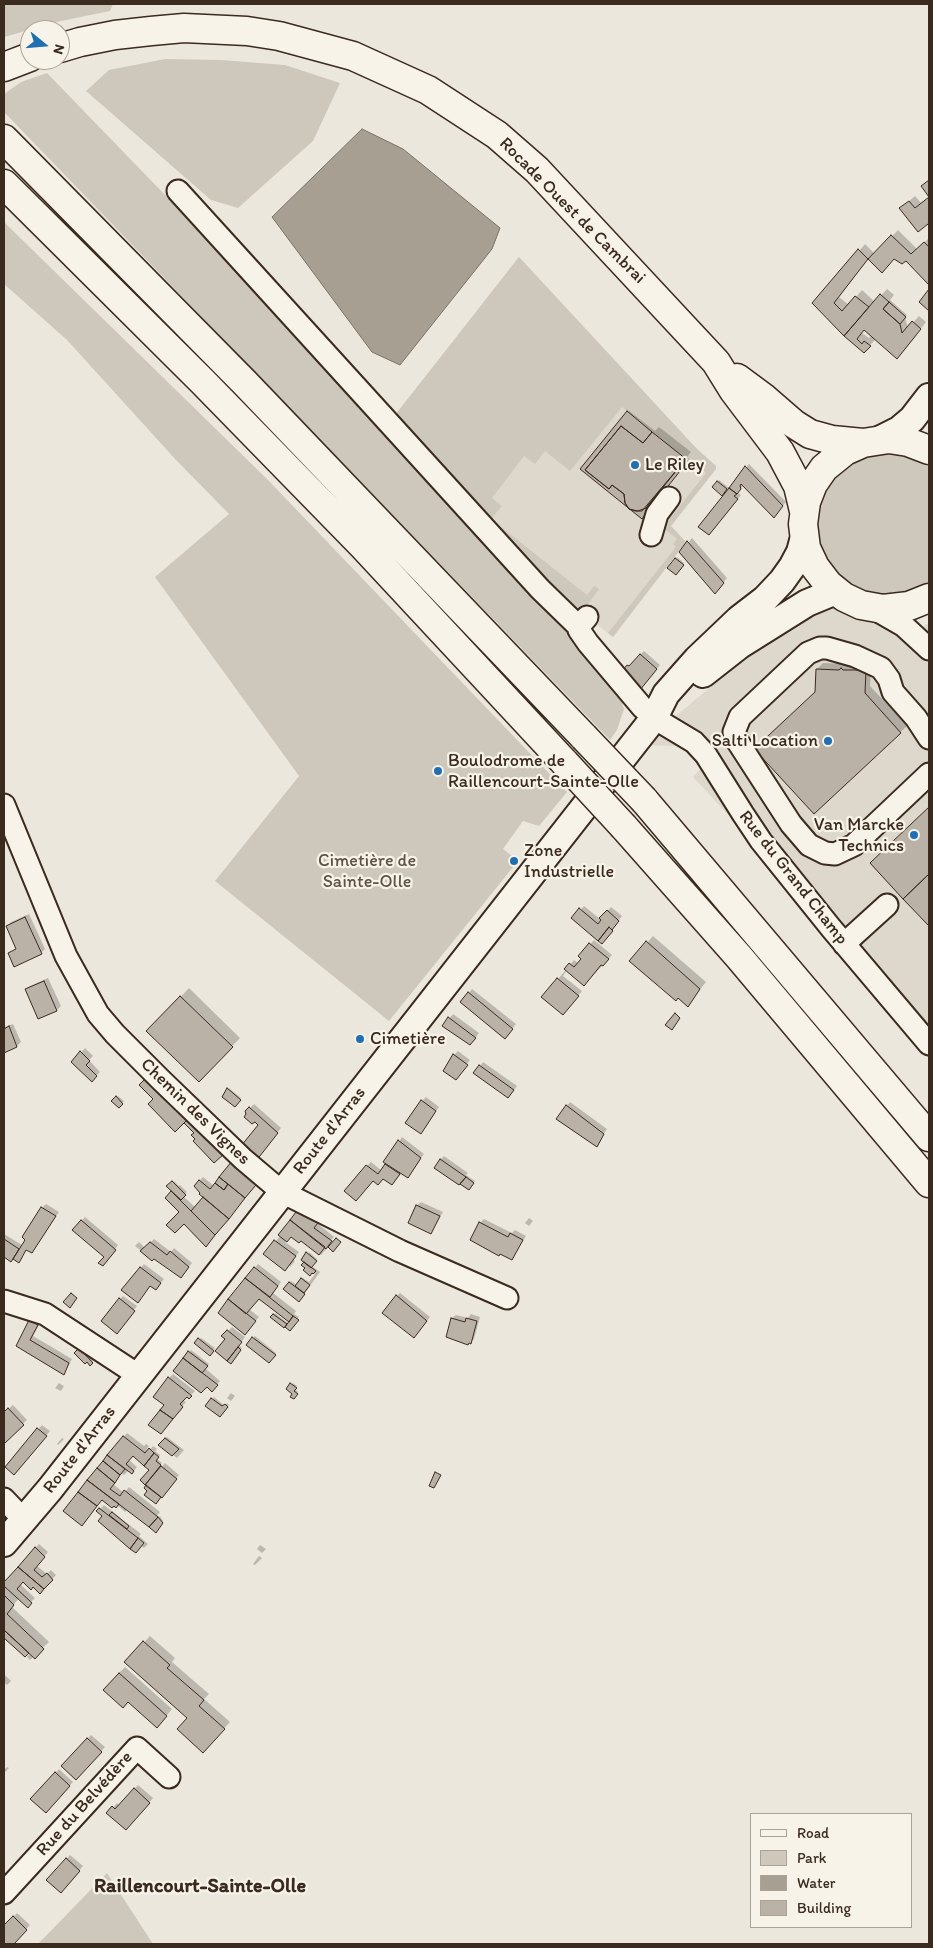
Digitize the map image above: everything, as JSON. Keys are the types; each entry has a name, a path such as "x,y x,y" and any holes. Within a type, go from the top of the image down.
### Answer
{"highway":[{"name":"Rocade Ouest de Cambrai","path":"70,45 115,35 184,28 209,28 279,36 353,56 391,72 428,90 497,135 537,170 716,362 764,398 794,424 810,434 832,440 908,442 929,450"},
{"path":"4,67 20,61"},
{"path":"4,139 245,383 644,800 929,1137"},
{"path":"4,184 203,382 363,546 565,763 746,965 929,1184"},
{"name":"Rocade Ouest de Cambrai","path":"716,362 734,391 755,416 780,452 798,486 814,567 828,584 852,601 870,607 896,608 909,606 929,598"},
{"path":"804,524 813,484 824,468 838,456 871,441"}],"main road":[{"path":"871,441 899,430 912,419 929,396"},
{"path":"654,718 666,694 697,660 739,619 766,599 782,581 800,552 804,524"},
{"path":"654,718 740,645 806,603 836,591"},
{"name":"Route d'Arras","path":"4,1543 654,718"}],"street":[{"name":"Rue du Grand Champ","path":"178,191 540,589 583,622 580,633 642,707 654,718 694,742 706,755 743,814 772,854 844,944 929,1044"},
{"path":"650,535 657,514 669,498"},
{"path":"870,607 904,626 929,649"},
{"path":"929,738 916,718 894,692 889,679 881,668 866,660 835,650 820,648 808,653 740,717 734,732 736,739 790,824 801,837 817,850 825,853 835,854 854,845 929,774"},
{"name":"Chemin des Vignes","path":"4,805 66,956 98,1014 114,1034 243,1159 282,1192 400,1251 508,1298"},
{"path":"772,854 801,837"},
{"path":"844,944 887,906"},
{"path":"4,1301 45,1314 138,1375"},
{"path":"4,1499 24,1520"},
{"name":"Rue du Belvédère","path":"4,1893 137,1748 168,1777"}],"shaded area":[{"path":"519,257 697,449 716,466 716,469 671,526 686,542 613,637 579,611 392,419"},
{"path":"836,606 864,614 904,638 929,623 929,1059 803,908 736,823 693,777 702,767 688,752 675,746 646,745 678,714 768,640 817,611"}],"green space":[{"path":"4,4 113,4 110,11 66,20 20,20 20,33 4,37"},
{"path":"165,59 221,60 285,65 340,83 313,141 238,208 211,200 86,91 109,70"},
{"path":"47,73 198,229 558,620 619,693 624,709 617,730 610,740 4,112 4,94 21,82"},
{"name":"Cimetière de Sainte-Olle","path":"4,222 268,480 567,792 539,826 523,821 503,849 518,861 389,1021 215,881 299,776 155,577 229,514 176,460 67,340 4,284"},
{"path":"519,257 697,449 716,466 716,469 671,526 686,542 613,637 608,633 676,547 673,544 677,539 661,526 663,518 668,521 706,473 690,459 688,461 622,407 570,471 545,451 535,464 524,456 492,498 502,506 491,519 587,595 594,586 599,589 583,611 579,611 543,582 392,419"},
{"path":"876,454 906,456 929,467 929,582 906,593 875,594 855,587 838,575 825,558 818,538 819,507 833,479 848,465"},
{"path":"107,1873 153,1944 38,1944"}],"water":[{"path":"362,129 403,149 500,228 492,249 400,365 372,352 272,217"}],"building":[{"path":"929,180 929,197 921,186"},
{"path":"929,197 929,227 928,224 918,232 899,208 909,201 915,208"},
{"path":"891,235 911,254 924,242 929,247 929,285 906,261 902,264 894,259 882,273 868,259"},
{"path":"858,249 868,259 834,303 842,311 855,296 869,307 844,336 812,303"},
{"path":"929,289 929,311 919,302"},
{"path":"880,294 889,302 883,309 900,324 902,333 912,321 921,329 897,359 864,330 857,339 862,344 864,341 871,346 864,353 844,336"},
{"path":"889,302 906,317 900,324 883,309"},
{"path":"627,411 652,432 643,443 621,426 585,470 609,489 612,485 624,494 625,503 628,508 580,469"},
{"name":"Le Riley","path":"621,426 643,443 652,432 686,459 642,511 629,509 625,503 624,494 612,485 609,489 585,470"},
{"path":"686,459 688,461 642,519 630,509 638,511 646,508"},
{"path":"745,466 783,506 774,518 741,484 741,489 737,494 729,488"},
{"path":"717,481 727,489 722,496 712,487"},
{"path":"729,488 737,494 734,496 738,499 709,535 698,527"},
{"path":"687,541 724,583 715,594 679,552"},
{"path":"675,558 684,565 676,575 667,568"},
{"path":"640,654 657,669 640,690 621,672"},
{"name":"Salti Location","path":"841,668 843,670 866,670 865,693 901,733 814,814 754,749 815,692 816,669 839,670"},
{"name":"Van Marcke Technics","path":"929,807 929,874 903,899 870,863"},
{"path":"929,874 929,926 903,899"},
{"path":"579,908 598,924 601,920 599,918 607,910 619,921 612,930 609,927 598,941 571,918"},
{"path":"25,917 42,954 14,967 8,953 16,949 6,926"},
{"path":"609,927 613,931 602,944 598,941"},
{"path":"646,941 700,989 688,1007 678,998 676,1001 629,961"},
{"path":"589,943 609,959 603,966 601,965 584,986 564,969 569,963 574,967 581,959 578,956"},
{"path":"557,978 579,996 563,1015 541,997"},
{"path":"44,981 57,1011 38,1019 25,989"},
{"path":"468,992 513,1029 505,1039 460,1002"},
{"path":"180,996 233,1047 199,1082 146,1031"},
{"path":"675,1013 680,1018 672,1030 665,1025"},
{"path":"448,1017 476,1038 470,1045 442,1026"},
{"path":"9,1026 17,1047 4,1053 4,1029"},
{"path":"80,1051 90,1061 86,1065 97,1076 92,1082 71,1062"},
{"path":"453,1054 468,1065 456,1080 443,1071"},
{"path":"479,1065 514,1090 508,1098 473,1073"},
{"path":"147,1077 189,1118 175,1132 148,1104 153,1099 139,1085"},
{"path":"227,1088 241,1100 235,1107 222,1097"},
{"path":"116,1096 123,1104 119,1108 111,1101"},
{"path":"421,1100 436,1111 421,1134 405,1123"},
{"path":"566,1105 604,1134 597,1147 556,1119"},
{"path":"249,1107 278,1133 256,1161 241,1146 258,1125 255,1122 252,1124 244,1117 245,1111"},
{"path":"189,1118 224,1154 214,1163 193,1141 195,1139 191,1135 194,1133 184,1123"},
{"path":"398,1140 421,1158 408,1178 383,1162"},
{"path":"440,1159 466,1177 459,1185 434,1168"},
{"path":"232,1161 256,1185 245,1198 219,1177"},
{"path":"385,1164 400,1174 392,1185 383,1179 378,1185 373,1181 356,1201 344,1191 366,1165 378,1174"},
{"path":"219,1177 228,1184 224,1190 215,1183"},
{"path":"466,1177 474,1183 469,1190 460,1184"},
{"path":"199,1180 210,1189 215,1183 224,1190 228,1184 245,1198 229,1219 199,1194 194,1186"},
{"path":"172,1181 186,1195 181,1200 166,1186"},
{"path":"171,1191 215,1235 206,1247 184,1224 175,1233 166,1225 179,1212 165,1198"},
{"path":"203,1197 229,1219 215,1235 191,1211"},
{"path":"416,1205 440,1216 431,1234 408,1223"},
{"path":"41,1207 56,1216 32,1253 26,1250 19,1263 13,1259 25,1240 22,1237"},
{"path":"299,1208 321,1219 314,1228 332,1241 326,1249 290,1220"},
{"path":"81,1220 116,1250 103,1266 98,1263 104,1257 72,1230"},
{"path":"290,1220 325,1247 319,1255 301,1241 299,1243 291,1237 287,1242 278,1235"},
{"path":"479,1222 508,1237 510,1233 523,1240 512,1260 500,1254 499,1256 470,1240"},
{"path":"336,1238 341,1242 333,1252 328,1247"},
{"path":"4,1239 19,1249 11,1262 4,1257"},
{"path":"274,1240 296,1256 285,1271 263,1254"},
{"path":"150,1242 167,1255 170,1251 189,1267 181,1278 154,1259 152,1261 140,1251"},
{"path":"306,1252 317,1261 311,1268 301,1260"},
{"path":"304,1262 316,1271 310,1276 303,1270 305,1268 301,1265"},
{"path":"140,1267 161,1283 156,1290 150,1286 138,1303 121,1290"},
{"path":"254,1267 278,1286 270,1297 245,1278"},
{"path":"245,1278 293,1316 289,1322 259,1299 246,1314 228,1299"},
{"path":"301,1278 310,1285 304,1293 295,1286"},
{"path":"289,1282 305,1294 299,1302 283,1289"},
{"path":"71,1293 77,1298 70,1308 63,1302"},
{"path":"396,1295 427,1321 414,1338 382,1313"},
{"path":"119,1298 135,1311 117,1334 101,1321"},
{"path":"228,1299 256,1321 245,1335 218,1313"},
{"path":"273,1314 287,1324 284,1328 270,1317"},
{"path":"293,1316 299,1320 290,1331 285,1327"},
{"path":"451,1318 465,1322 466,1318 477,1321 471,1344 469,1343 468,1345 446,1337"},
{"path":"29,1320 38,1325 30,1340 69,1363 64,1375 16,1346"},
{"path":"227,1330 242,1342 227,1361 215,1351 225,1339 221,1336"},
{"path":"252,1337 276,1355 269,1363 246,1345"},
{"path":"198,1338 214,1351 210,1356 194,1343"},
{"path":"238,1347 241,1350 231,1364 227,1361"},
{"path":"79,1348 93,1363 90,1366 87,1362 85,1364 74,1353"},
{"path":"188,1351 208,1366 202,1373 183,1358"},
{"path":"183,1358 218,1385 212,1392 207,1387 201,1393 173,1371"},
{"path":"168,1377 192,1396 189,1399 187,1397 180,1404 183,1407 173,1419 160,1410 164,1405 153,1397"},
{"path":"290,1383 297,1388 294,1391 298,1394 294,1399 290,1397 292,1394 286,1389"},
{"path":"211,1398 222,1406 225,1404 228,1407 220,1417 205,1406"},
{"path":"8,1408 24,1425 4,1444 4,1412"},
{"path":"160,1410 173,1419 161,1434 148,1425"},
{"path":"37,1428 47,1436 14,1475 5,1467"},
{"path":"123,1436 145,1453 149,1448 154,1453 144,1466 133,1456 126,1464 134,1471 132,1474 107,1455"},
{"path":"165,1438 179,1449 172,1456 158,1445"},
{"path":"154,1453 159,1457 156,1461 161,1465 145,1485 140,1480 149,1470 144,1466"},
{"path":"107,1455 125,1469 120,1475 103,1461"},
{"path":"103,1461 120,1475 115,1483 97,1468"},
{"path":"161,1466 177,1479 162,1498 145,1485"},
{"path":"97,1468 115,1483 110,1489 120,1496 124,1490 158,1517 149,1527 87,1480"},
{"path":"435,1472 441,1475 434,1488 429,1486"},
{"path":"87,1480 119,1504 116,1508 114,1506 112,1508 102,1500 97,1506 78,1492"},
{"path":"146,1485 161,1497 156,1504 144,1495 147,1491 144,1488"},
{"path":"78,1492 97,1506 82,1526 63,1511"},
{"path":"99,1508 138,1538 130,1549 98,1521 102,1516 96,1511"},
{"path":"112,1512 129,1526 127,1529 109,1515"},
{"path":"158,1517 163,1523 156,1533 149,1527"},
{"path":"138,1538 144,1543 136,1553 130,1549"},
{"path":"35,1547 45,1557 34,1570 42,1577 47,1573 53,1580 44,1589 18,1567"},
{"path":"18,1567 44,1589 40,1594 33,1587 31,1590 23,1582 17,1589 32,1603 28,1608 4,1586 4,1582"},
{"path":"4,1595 14,1605 7,1614 44,1649 35,1659 4,1630"},
{"path":"4,1630 29,1653 25,1657 4,1638"},
{"path":"143,1641 170,1665 167,1668 204,1700 199,1706 225,1729 203,1753 177,1729 187,1718 124,1662"},
{"path":"119,1673 167,1716 157,1728 128,1702 123,1708 103,1690"},
{"path":"87,1738 102,1752 76,1780 61,1766"},
{"path":"55,1772 70,1786 46,1813 30,1799"},
{"path":"134,1788 150,1803 126,1830 106,1813 112,1806 115,1809"},
{"path":"66,1858 80,1871 61,1893 46,1880"},
{"path":"13,1916 27,1930 14,1944 4,1944 4,1925"}],"place":[{"name":"Le Riley","path":"635,465"},
{"name":"Salti Location","path":"828,741"},
{"name":"Boulodrome de Raillencourt-Sainte-Olle","path":"438,771"},
{"name":"Van Marcke Technics","path":"914,835"},
{"name":"Zone Industrielle","path":"514,861"},
{"name":"Cimetière","path":"360,1039"}],"district":[{"name":"Raillencourt-Sainte-Olle","path":"200,1887"}]}
